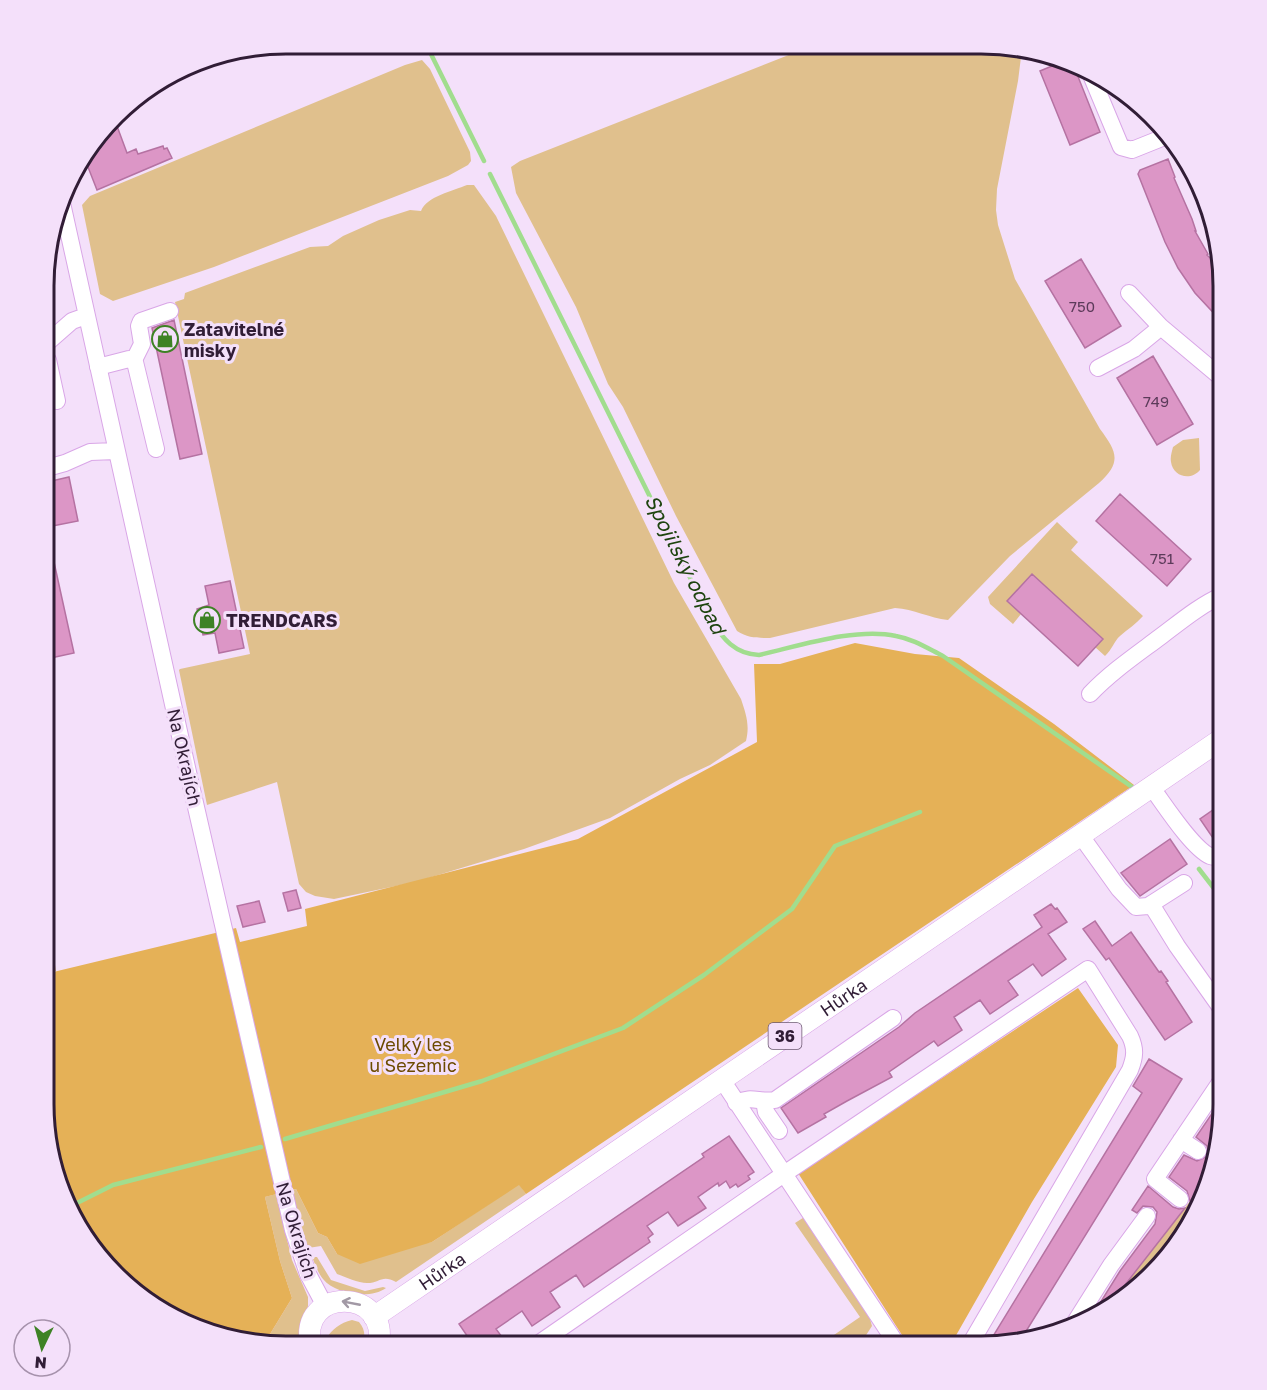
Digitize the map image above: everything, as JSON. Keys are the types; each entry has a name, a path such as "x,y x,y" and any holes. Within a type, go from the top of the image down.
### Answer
{"main road":[{"name":"Hůrka","path":"374,1317 1081,836 1213,749"},
{"path":"309,1336 311,1323 315,1316 325,1306 339,1301 351,1301 363,1305 374,1317 379,1336"}],"street":[{"path":"1095,84 1121,147 1132,150 1160,139"},
{"name":"Na Okrajích","path":"65,216 293,1230 304,1264 325,1306"},
{"path":"1129,293 1161,327 1213,371"},
{"path":"156,449 134,360 142,344 141,321 170,311"},
{"path":"54,337 72,321 86,316"},
{"path":"1098,368 1134,349 1161,327"},
{"path":"98,367 129,359 134,360"},
{"path":"54,387 57,401"},
{"path":"54,466 90,452 116,451"},
{"path":"1090,694 1113,672 1213,600"},
{"path":"1152,788 1196,844 1213,857"},
{"path":"1081,836 1131,904 1136,907 1142,908 1151,904 1184,883"},
{"path":"1151,904 1213,997"},
{"path":"549,1336 1088,969 1130,1036 1134,1045 1134,1059 1130,1070 975,1336"},
{"path":"736,1103 746,1098 775,1100 893,1018"},
{"path":"722,1080 891,1336"},
{"path":"764,1101 766,1112 779,1131"},
{"path":"1180,1199 1155,1179 1181,1140 1213,1106"},
{"path":"1181,1140 1198,1151"},
{"path":"1092,1308 1111,1264 1147,1216"}],"shaded area":[{"path":"791,54 996,54 1021,57 997,189 998,225 1015,279 1110,444 1115,457 1111,469 1099,483 1010,556 948,620 895,608 770,638 757,638 737,631 676,516 623,407 608,384 576,307 516,193 511,167 520,161"},
{"path":"422,60 430,69 470,152 471,161 468,165 448,176 214,267 113,301 100,294 82,205 90,196 405,65"},
{"path":"467,185 474,185 496,216 674,583 741,699 746,715 746,741 710,765 610,818 524,849 415,882 334,899 315,896 306,892 299,884 277,782 207,805 179,670 250,654 175,302 184,299 185,293 310,247 328,246 343,236 379,220 410,210 421,211 434,198"},
{"path":"1199,438 1200,470 1192,476 1183,476 1172,467 1173,447 1183,440"},
{"path":"1057,522 1078,542 1071,550 1143,616 1118,638 1105,656 1095,647 1102,638 1032,575 1008,601 1021,614 1013,624 990,604 988,597"},
{"path":"519,1184 526,1194 396,1282 384,1279 371,1283 356,1281 337,1274 321,1246 308,1248 289,1191 296,1189 318,1233 327,1237 337,1254 432,1242"},
{"path":"276,1194 292,1260 308,1297 308,1306 298,1336 269,1336 292,1298 280,1261 265,1197"},
{"path":"1193,1197 1182,1220 1165,1245 1145,1268 1125,1286"},
{"path":"806,1216 866,1305 872,1326 866,1336 832,1336 860,1317 795,1223"},
{"path":"312,1257 317,1257 331,1280 365,1291 386,1288 371,1294 344,1292 323,1279"},
{"path":"352,1320 359,1322 363,1327 364,1336 328,1336 340,1325"}],"green space":[{"name":"Velký les u Sezemic","path":"855,643 915,654 959,658 1054,724 1134,785 526,1194 519,1185 432,1242 360,1264 337,1254 327,1237 318,1233 296,1189 265,1197 280,1261 292,1298 269,1336 241,1332 211,1324 183,1312 145,1288 112,1257 93,1233 78,1207 66,1179 58,1149 54,1119 54,972 236,928 240,942 307,926 305,909 578,839 757,742 754,664 780,664"},
{"path":"1078,988 1118,1045 1116,1067 1032,1202 956,1336 903,1336 798,1173"}],"building":[{"path":"1053,65 1077,75 1100,132 1070,145 1040,71"},
{"path":"117,127 127,153 136,149 138,154 163,146 164,149 167,148 172,158 97,190 88,167 93,157"},
{"path":"1168,159 1195,231 1211,259 1213,312 1195,293 1178,268 1138,174 1140,170"},
{"path":"1081,259 1121,326 1085,348 1045,281"},
{"path":"174,320 202,454 180,459 152,328"},
{"path":"1153,356 1193,424 1157,445 1117,378"},
{"path":"69,477 78,521 54,526 54,480"},
{"path":"1120,494 1191,559 1167,586 1096,521"},
{"path":"54,562 74,653 54,657"},
{"path":"1032,574 1103,639 1078,666 1007,601"},
{"path":"230,581 244,648 219,653 215,633 203,635 197,609 209,605 205,586"},
{"path":"1213,810 1213,838 1200,819"},
{"path":"1170,839 1187,864 1140,896 1121,873"},
{"path":"296,890 301,908 288,911 283,893"},
{"path":"259,901 265,922 243,927 237,906"},
{"path":"1051,904 1055,909 1057,908 1067,922 1048,934 1066,959 1042,976 1033,964 1008,981 1018,995 990,1014 980,1000 954,1017 962,1030 938,1046 934,1041 889,1072 892,1077 824,1114 826,1117 798,1133 781,1108 1042,927 1034,915"},
{"path":"1095,921 1112,946 1131,932 1168,981 1166,982 1192,1022 1165,1040 1109,958 1106,960 1083,929"},
{"path":"1149,1059 1182,1079 1026,1332 993,1336 1142,1093 1133,1086"},
{"path":"1213,1112 1209,1149 1201,1179 1190,1201 1187,1191 1169,1177 1184,1155 1197,1161 1206,1157 1207,1146 1196,1137"},
{"path":"729,1136 754,1172 748,1176 750,1179 738,1187 736,1184 730,1188 726,1181 719,1186 718,1183 698,1197 706,1208 678,1226 668,1212 647,1226 653,1234 648,1238 650,1242 584,1287 576,1275 550,1292 560,1307 532,1326 522,1311 496,1329 501,1336 467,1336 459,1324 704,1157 702,1154"},
{"path":"1148,1186 1173,1207 1185,1208 1124,1287 1100,1303 1120,1271 1155,1224 1157,1212 1153,1207 1143,1206 1137,1213 1132,1210"}],"waterway":[{"name":"Spojilský odpad","path":"431,54 484,161"},
{"name":"Spojilský odpad","path":"490,174 711,620 730,644 743,652 759,655 809,643 863,634 880,634 908,639 943,656 1132,787"},
{"path":"285,1139 482,1081 623,1028 704,975 792,909 835,846 920,812"},
{"name":"Spojilský odpad","path":"1199,869 1213,887"},
{"path":"76,1203 113,1185 261,1147"}],"place":[{"name":"Zatavitelné misky","path":"165,339"},
{"name":"TRENDCARS","path":"207,620"}]}
